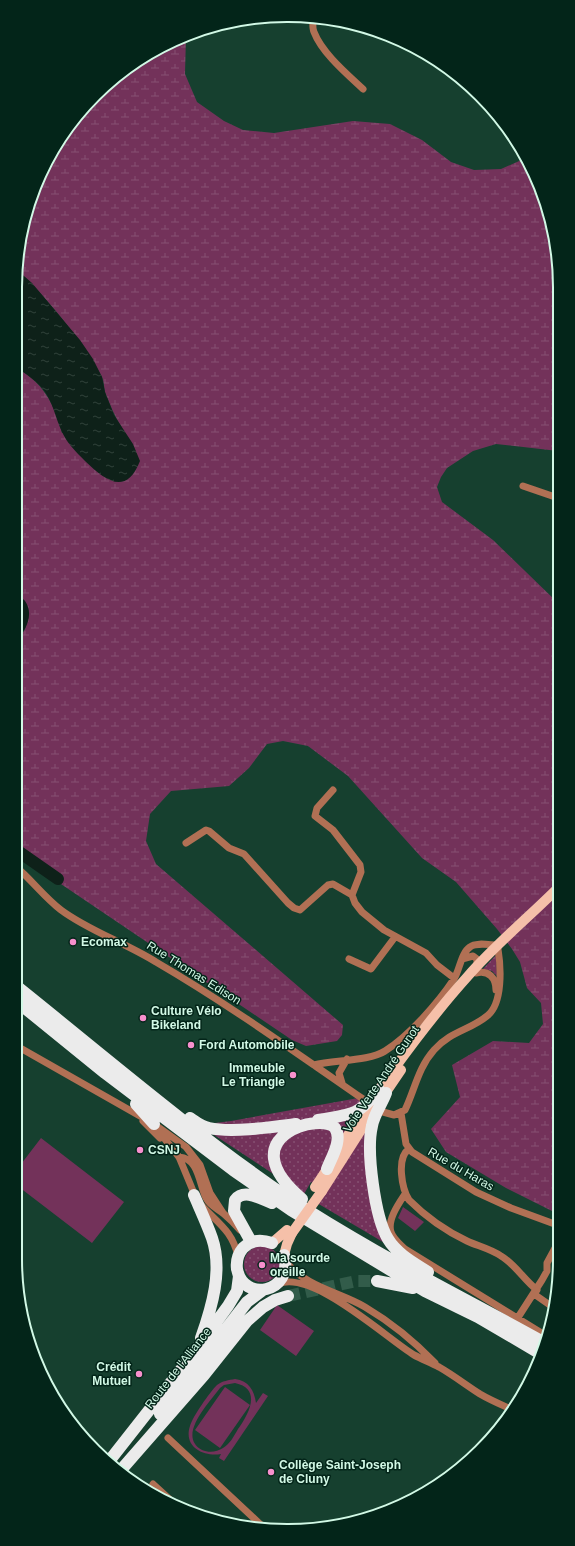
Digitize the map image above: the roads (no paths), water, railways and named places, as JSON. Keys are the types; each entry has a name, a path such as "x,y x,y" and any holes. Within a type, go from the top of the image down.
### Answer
{"highway":[{"path":"22,991 199,1134 324,1221 401,1266 541,1339"},
{"path":"22,1006 105,1073 233,1170 291,1210 421,1289 478,1317 536,1351"},
{"path":"114,1065 151,1089 199,1125 209,1128 234,1129 286,1125 349,1115 363,1108 382,1091"},
{"path":"105,1073 154,1124"},
{"path":"382,1091 372,1123 370,1147 380,1219 384,1232 395,1248 438,1280"},
{"path":"327,1169 335,1150 338,1137 335,1129 331,1125 318,1124 299,1127 289,1130 277,1141 273,1150 276,1168 292,1191 331,1219 541,1338"},
{"path":"251,1240 234,1211 234,1200 239,1196 248,1195 256,1197 291,1210"},
{"path":"194,1196 213,1238 216,1269 213,1298 198,1347"},
{"path":"238,1256 251,1240"},
{"path":"251,1240 272,1243"},
{"name":"Route de l'Alliance","path":"112,1458 198,1347 235,1296 239,1285 237,1263 238,1256"},
{"path":"278,1284 285,1273 285,1259"},
{"path":"239,1276 249,1286 262,1290"},
{"path":"377,1281 421,1289"},
{"name":"Route de l'Alliance","path":"119,1464 145,1434 247,1302 262,1290 278,1284"},
{"path":"124,1467 204,1375 247,1321 262,1307 274,1300 288,1296"}],"main road":[{"name":"Voie Verte André Gunot","path":"318,1189 327,1169 460,983 477,969 553,894"},
{"name":"Voie Verte André Gunot","path":"272,1243 289,1231 382,1091"},
{"name":"Voie Verte André Gunot","path":"285,1259 289,1231"}],"street":[{"path":"314,24 313,32 320,43 340,67 363,88"},
{"path":"523,486 553,496"},
{"path":"333,790 317,808 315,816 333,830 360,866 361,872 352,895"},
{"path":"186,843 201,831 209,831 229,848 244,854 294,908 300,910 328,885 334,884 352,895 355,903 362,912 395,937 418,947 460,983"},
{"name":"Rue Thomas Edison","path":"22,872 59,909 74,919 132,947 230,1007 363,1099"},
{"path":"349,959 371,969 395,937"},
{"path":"314,1065 347,1059 371,1057 390,1048 460,983 462,959 471,946 498,947 500,984 493,1009 487,1017 454,1033 434,1049 421,1067 409,1101 401,1113 394,1115 383,1112"},
{"path":"462,959 473,956 477,959 477,969 487,973 494,979 496,998"},
{"path":"22,1049 137,1116 154,1124 186,1147 195,1157 204,1172 210,1193 223,1213"},
{"path":"345,1086 340,1079 339,1073 347,1059"},
{"path":"401,1113 405,1140 409,1149 402,1159 402,1182 406,1194 417,1208 438,1224 467,1241 506,1258 535,1292 549,1304"},
{"path":"137,1116 176,1154 185,1157 191,1163 201,1183 206,1199 251,1240"},
{"path":"154,1124 176,1154 188,1177 194,1196 229,1233 234,1242 238,1256"},
{"name":"Rue du Haras","path":"409,1149 476,1192 553,1223"},
{"path":"188,1177 201,1183"},
{"path":"406,1194 399,1203 390,1224 391,1232 396,1240 405,1249 517,1319 541,1338"},
{"path":"517,1319 547,1271 547,1263 553,1251"},
{"path":"285,1259 302,1278 364,1307 399,1329 439,1367"},
{"path":"278,1284 291,1281 299,1282 360,1314 414,1354 439,1367 482,1395 507,1407"},
{"path":"392,1338 390,1329 399,1329"},
{"path":"392,1338 399,1339 399,1329"},
{"path":"168,1438 255,1522"},
{"path":"153,1484 162,1492"}],"water":[{"path":"23,275 32,283 80,340 93,359 102,377 105,392 114,415 133,444 140,461 128,479 122,482 115,482 100,474 85,461 64,436 46,393 22,371"},
{"path":"22,598 28,606 29,611 28,622 22,633"}],"waterway":[{"path":"22,854 58,879"}],"tunnel":[{"path":"288,1296 356,1281 377,1281"}],"place":[{"name":"Ecomax","path":"73,942"},
{"name":"Culture Vélo Bikeland","path":"143,1018"},
{"name":"Ford Automobile","path":"191,1045"},
{"name":"Immeuble Le Triangle","path":"293,1075"},
{"name":"CSNJ","path":"140,1150"},
{"name":"Ma sourde oreille","path":"262,1265"},
{"name":"Crédit Mutuel","path":"139,1374"},
{"name":"Collège Saint-Joseph de Cluny","path":"271,1472"}]}
